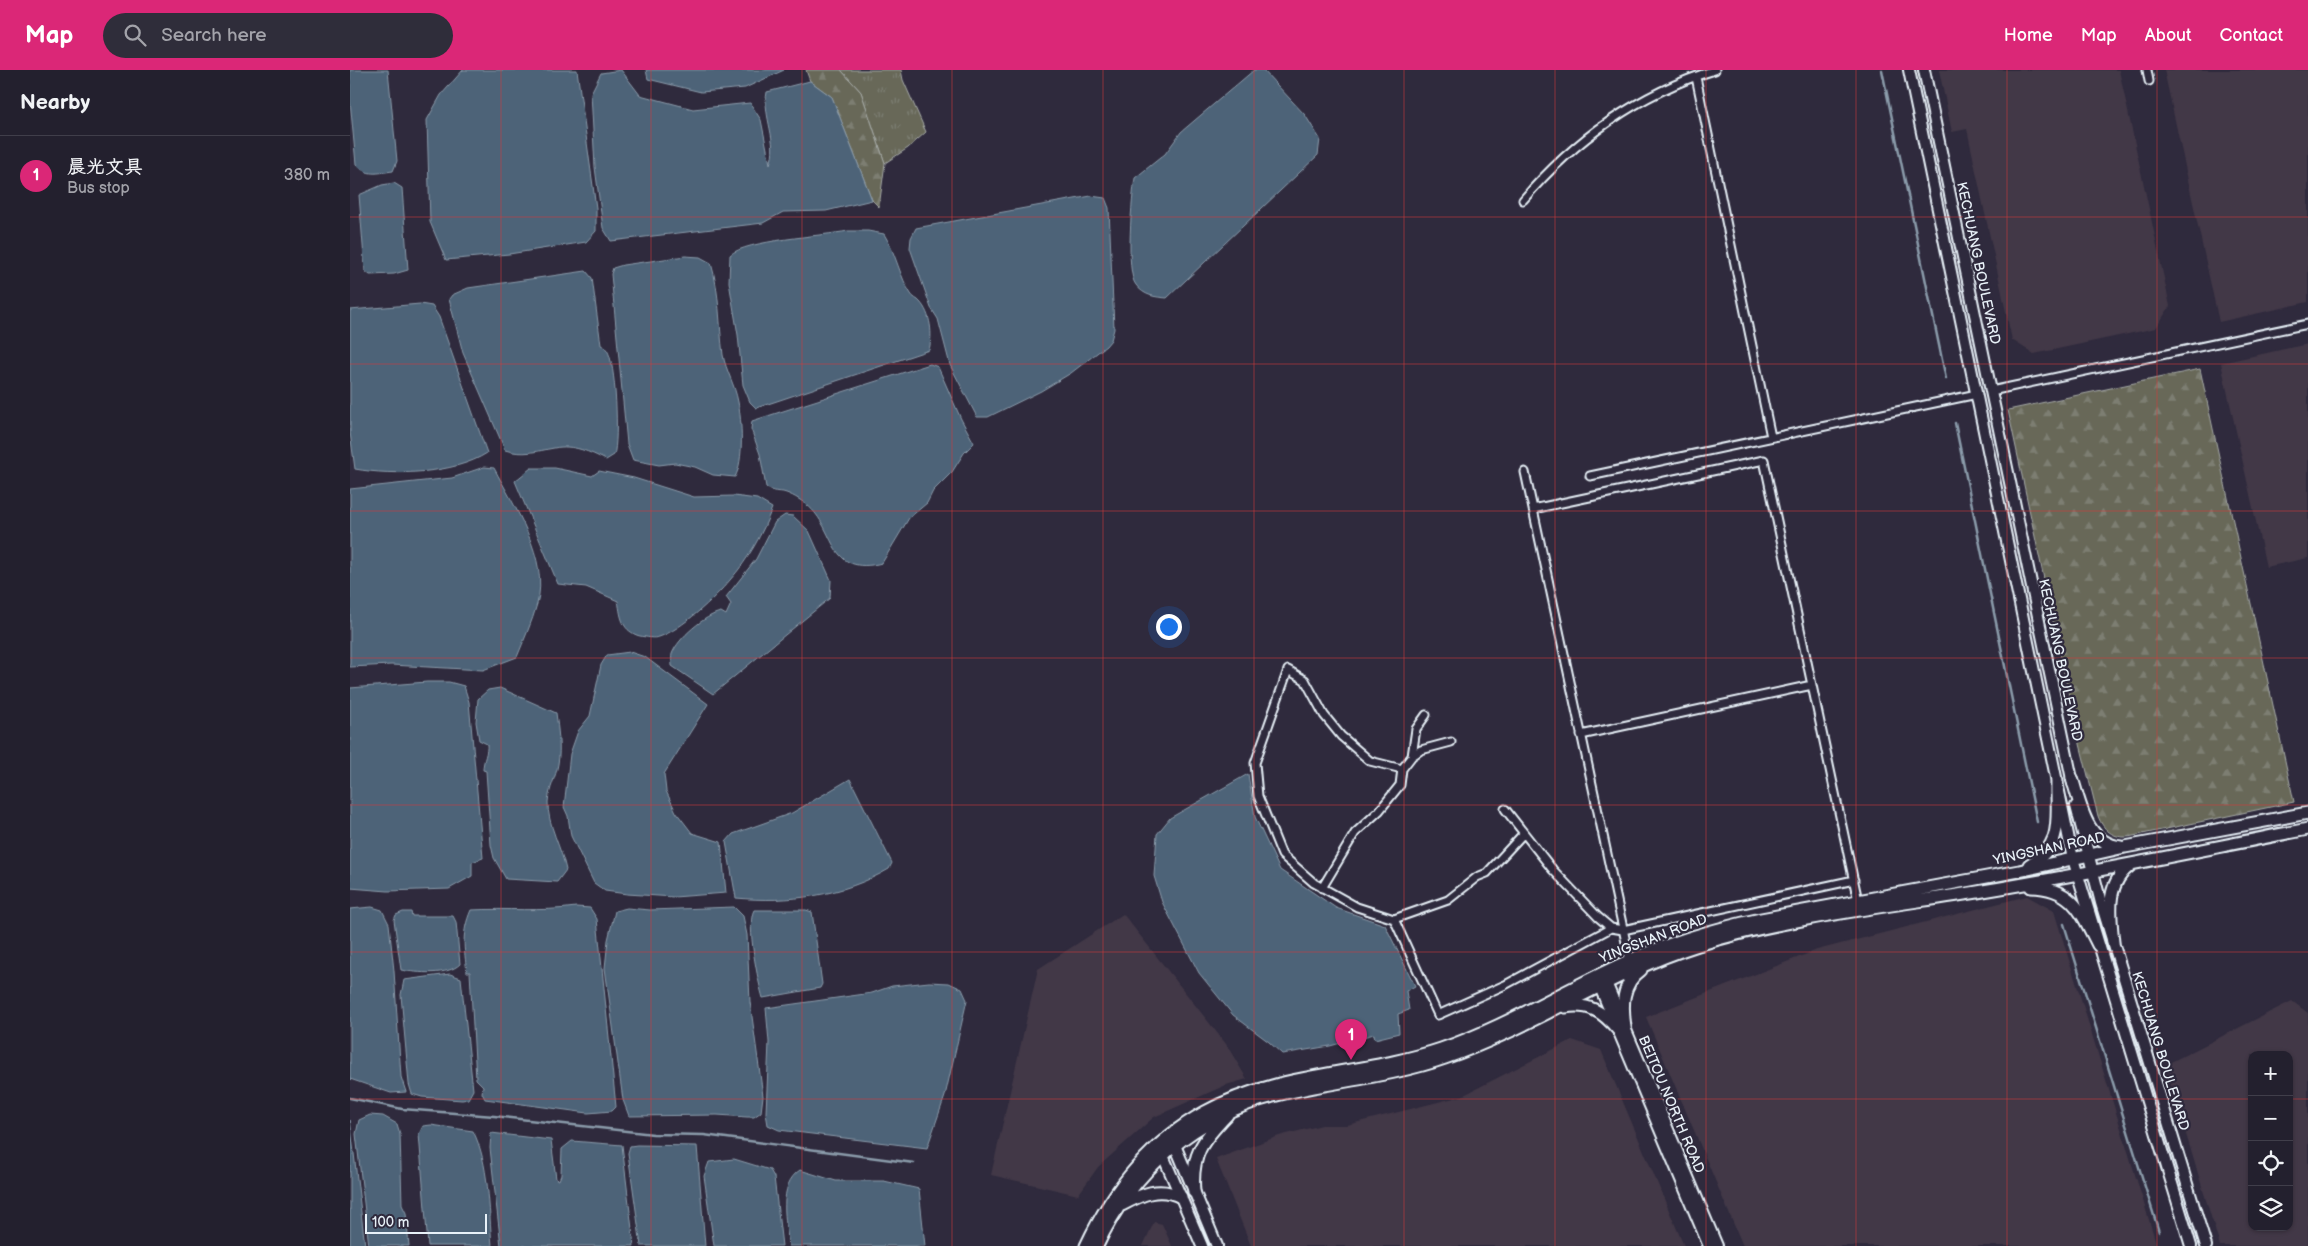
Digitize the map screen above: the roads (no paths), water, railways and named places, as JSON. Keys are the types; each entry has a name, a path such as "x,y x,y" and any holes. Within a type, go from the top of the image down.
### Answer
{"main road":[{"name":"KECHUANG BOULEVARD","path":"1909,70 2073,859 2191,1246"},
{"name":"KECHUANG BOULEVARD","path":"1924,70 2088,856 2204,1245"},
{"path":"2072,778 2090,830 2105,842 2125,847"},
{"path":"2019,871 2044,855 2054,842 2057,781"},
{"name":"YINGSHAN ROAD","path":"1173,1140 1233,1109 1282,1094 1399,1071 1442,1059 1490,1041 1551,1011 1630,961 1672,944 1720,929 1858,900 2019,871 2125,847 2308,813"},
{"name":"YINGSHAN ROAD","path":"1086,1246 1110,1201 1125,1180 1206,1112 1254,1091 1280,1084 1397,1062 1463,1041 1600,980 1698,945 1763,928 2011,886 2308,829"},
{"path":"2113,942 2110,906 2111,893 2120,875 2136,862"},
{"path":"2011,886 2049,888 2068,897 2081,912 2098,945"},
{"path":"1621,1028 1626,988 1637,973 1652,962"},
{"name":"BEITOU NORTH ROAD","path":"1600,980 1717,1246"},
{"path":"1551,1011 1574,1005 1591,1006 1621,1028"},
{"name":"BEITOU NORTH ROAD","path":"1621,1028 1710,1246"},
{"path":"1194,1192 1194,1166 1197,1154 1209,1134 1233,1109"},
{"path":"1173,1140 1217,1246"},
{"path":"1160,1150 1202,1246"},
{"name":"YINGSHAN ROAD","path":"1097,1246 1118,1207 1160,1150"},
{"path":"1118,1207 1150,1191 1166,1192 1181,1197"}],"street":[{"path":"1523,200 1552,168 1601,127 1656,94 1715,70"},
{"path":"2147,70 2149,81"},
{"path":"1696,77 1771,437"},
{"path":"1991,391 2308,324"},
{"path":"1590,476 1977,394"},
{"path":"1533,509 1764,460 1858,900"},
{"path":"1525,472 1630,961"},
{"path":"1402,769 1370,761 1341,736 1324,715 1305,680 1288,670 1255,763 1258,796 1282,855 1322,888 1357,907 1394,919 1448,900 1477,877 1487,872 1523,834"},
{"path":"1582,735 1812,686"},
{"path":"1412,756 1416,729 1426,715"},
{"path":"1322,888 1355,833 1379,811 1400,785 1402,769 1412,756 1421,750 1452,742"},
{"path":"1505,809 1553,870 1611,928 1623,930 1854,880"},
{"path":"1394,919 1438,1014 1505,984 1611,928"}],"water":[{"path":"350,70 388,70 397,161 393,171 368,172 356,164 350,100"},
{"path":"463,70 577,70 596,208 596,231 586,242 509,254 446,260 430,222 427,120 441,95"},
{"path":"621,70 640,95 693,109 750,103 761,120 770,164 773,147 766,101 767,92 810,81 832,97 872,200 826,211 783,212 763,223 611,241 603,228 595,167 591,93 601,73"},
{"path":"646,70 784,70 745,88 701,92 648,79"},
{"path":"1254,70 1263,70 1305,115 1320,139 1318,155 1167,298 1146,294 1136,285 1131,265 1130,234 1135,178 1165,154 1181,132"},
{"path":"394,183 402,188 408,270 394,274 370,275 365,271 359,195 382,185"},
{"path":"1091,196 1105,198 1109,208 1114,329 1111,340 1071,373 1041,391 988,417 977,417 950,365 938,319 931,308 910,248 911,238 916,228"},
{"path":"848,231 868,231 884,234 907,288 927,312 931,331 929,350 756,408 750,402 743,385 738,335 729,282 730,255 739,250 768,242"},
{"path":"685,256 700,257 711,263 714,274 723,355 737,396 740,419 741,451 735,477 713,475 695,467 675,463 659,465 633,460 627,444 611,274 613,268 623,265"},
{"path":"586,271 592,278 601,345 607,350 613,370 616,418 616,446 614,455 606,460 588,452 568,447 524,453 505,450 463,353 449,299 452,295 468,288"},
{"path":"420,304 432,306 439,317 487,453 458,465 423,472 405,473 355,469 350,432 350,310"},
{"path":"930,364 938,367 974,443 964,453 952,472 933,491 927,503 909,518 882,563 864,566 851,563 842,557 835,548 817,515 807,505 789,494 772,491 766,487 760,454 751,429 752,421"},
{"path":"484,467 494,468 511,499 528,534 539,570 540,587 537,604 517,657 483,670 391,665 350,667 350,489 452,478"},
{"path":"531,468 555,468 592,476 599,471 634,478 694,497 734,496 757,499 772,508 760,536 749,555 716,596 687,621 668,633 654,638 640,636 626,628 621,617 618,601 586,587 558,584 515,481"},
{"path":"785,515 793,516 809,531 831,580 830,598 713,694 672,666 672,654 686,634 700,622 721,612 726,615 731,604 726,597 756,559 775,522"},
{"path":"630,652 645,657 708,704 664,774 666,791 676,812 692,833 721,842 726,893 674,897 605,891 594,883 571,836 568,816 564,807 570,754 578,731 590,716 601,665 607,655"},
{"path":"449,682 464,686 469,702 483,858 472,862 472,876 449,889 388,891 350,888 350,688"},
{"path":"500,688 556,713 559,758 551,787 548,810 566,870 557,882 506,879 494,858 491,845 486,771 483,770 487,744 479,740 476,722 478,699 488,690"},
{"path":"1248,774 1255,817 1280,870 1336,908 1385,925 1415,986 1406,991 1409,1010 1398,1014 1399,1033 1375,1039 1374,1034 1330,1046 1282,1054 1233,1015 1199,973 1162,902 1154,876 1157,834 1170,818"},
{"path":"850,779 892,863 889,869 853,886 815,895 776,899 736,898 726,842 733,834 792,813"},
{"path":"372,907 382,910 389,924 401,1077 406,1092 391,1093 350,1079 350,909"},
{"path":"734,907 743,916 747,935 750,1002 763,1096 761,1112 754,1117 717,1115 629,1116 623,1100 605,968 608,940 615,911 627,908 650,910"},
{"path":"590,908 597,919 616,1107 612,1111 588,1113 485,1099 482,1093 483,1086 476,1079 470,972 467,972 464,948 466,926 471,910"},
{"path":"754,910 806,910 812,912 822,984 820,988 763,998 752,940 751,927"},
{"path":"403,912 411,912 412,916 453,916 456,922 460,964 455,968 440,972 424,973 401,970 394,920 396,915"},
{"path":"450,974 461,978 473,1090 468,1099 462,1100 422,1097 412,1094 409,1084 401,995 404,980"},
{"path":"929,982 949,983 962,989 967,1000 945,1096 927,1148 779,1130 768,1125 766,1113 769,1042 766,1008 872,993 892,986"},
{"path":"370,1115 383,1116 397,1124 400,1134 402,1205 406,1213 409,1246 369,1246 356,1134 359,1120"},
{"path":"350,1120 365,1246 350,1246"},
{"path":"431,1125 473,1131 485,1172 492,1246 428,1246 419,1134 423,1126"},
{"path":"491,1133 551,1140 556,1179 559,1180 561,1175 562,1149 572,1141 622,1145 634,1246 501,1246 490,1148"},
{"path":"630,1146 697,1146 705,1246 641,1246 628,1153"},
{"path":"734,1159 770,1170 774,1177 782,1246 714,1246 704,1176 709,1162"},
{"path":"800,1170 836,1181 884,1181 919,1189 925,1246 789,1246 785,1215 786,1194 788,1185"}],"waterway":[{"path":"1882,70 1946,379"},
{"path":"1955,423 2037,822"},
{"path":"2064,924 2159,1232"},
{"path":"350,1098 402,1109 494,1116 653,1134 704,1135 914,1163"}],"place":[{"name":"晨光文具","path":"1351,1060"}]}
